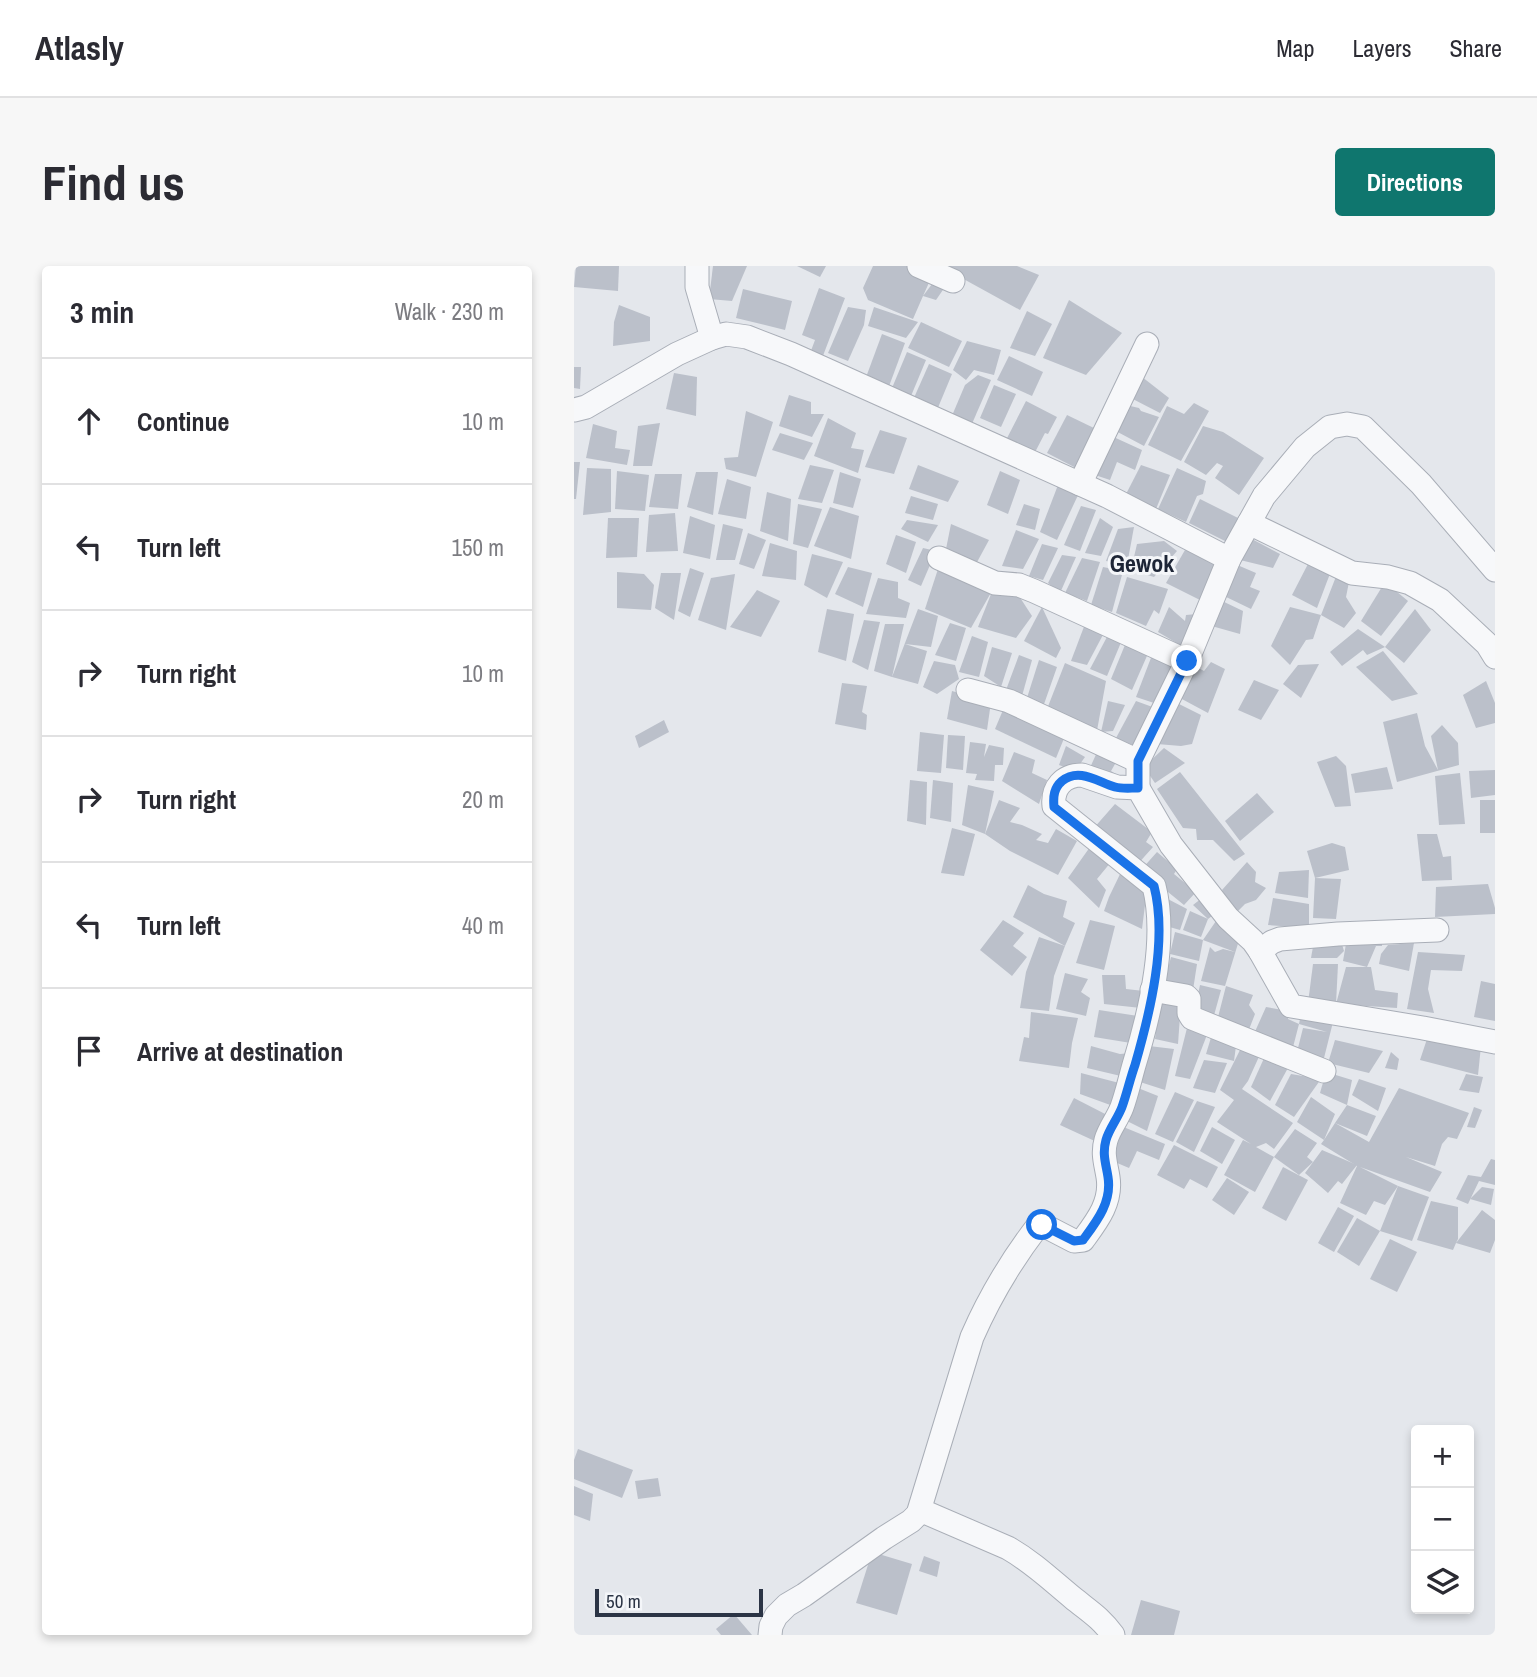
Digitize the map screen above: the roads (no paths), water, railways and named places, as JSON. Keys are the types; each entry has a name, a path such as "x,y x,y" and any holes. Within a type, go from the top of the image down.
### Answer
{"street":[{"path":"697,266 697,287 712,338"},
{"path":"919,266 953,281"},
{"path":"574,410 586,407 677,354 712,338 726,334 747,337 791,354 1107,496 1230,559"},
{"path":"1080,484 1147,344"},
{"path":"1495,570 1422,484 1363,427 1347,424 1329,427 1305,447 1264,496 1230,559 1187,661 1138,761 1138,788 1171,845 1228,918 1260,951 1291,1006 1495,1042"},
{"path":"1249,523 1352,573 1388,577 1410,583 1440,600 1487,644 1495,657"},
{"path":"939,558 995,583 1019,585 1034,590 1187,661"},
{"path":"968,690 1009,701 1138,761"},
{"path":"770,1635 776,1616 787,1605 918,1514 972,1337 1016,1255 1040,1226 1079,1241 1083,1240 1101,1217 1109,1192 1109,1178 1103,1157 1106,1139 1122,1108 1147,1024 1160,932 1158,900 1154,886 1054,807 1053,797 1056,788 1065,779 1077,775 1117,788 1138,788"},
{"path":"1260,951 1280,939 1437,930"},
{"path":"1152,990 1186,996 1189,999 1189,1013 1192,1018 1324,1070"},
{"path":"920,1510 1022,1556 1103,1621 1114,1635"}],"district":[{"name":"Gewok","path":"1142,564"}]}
